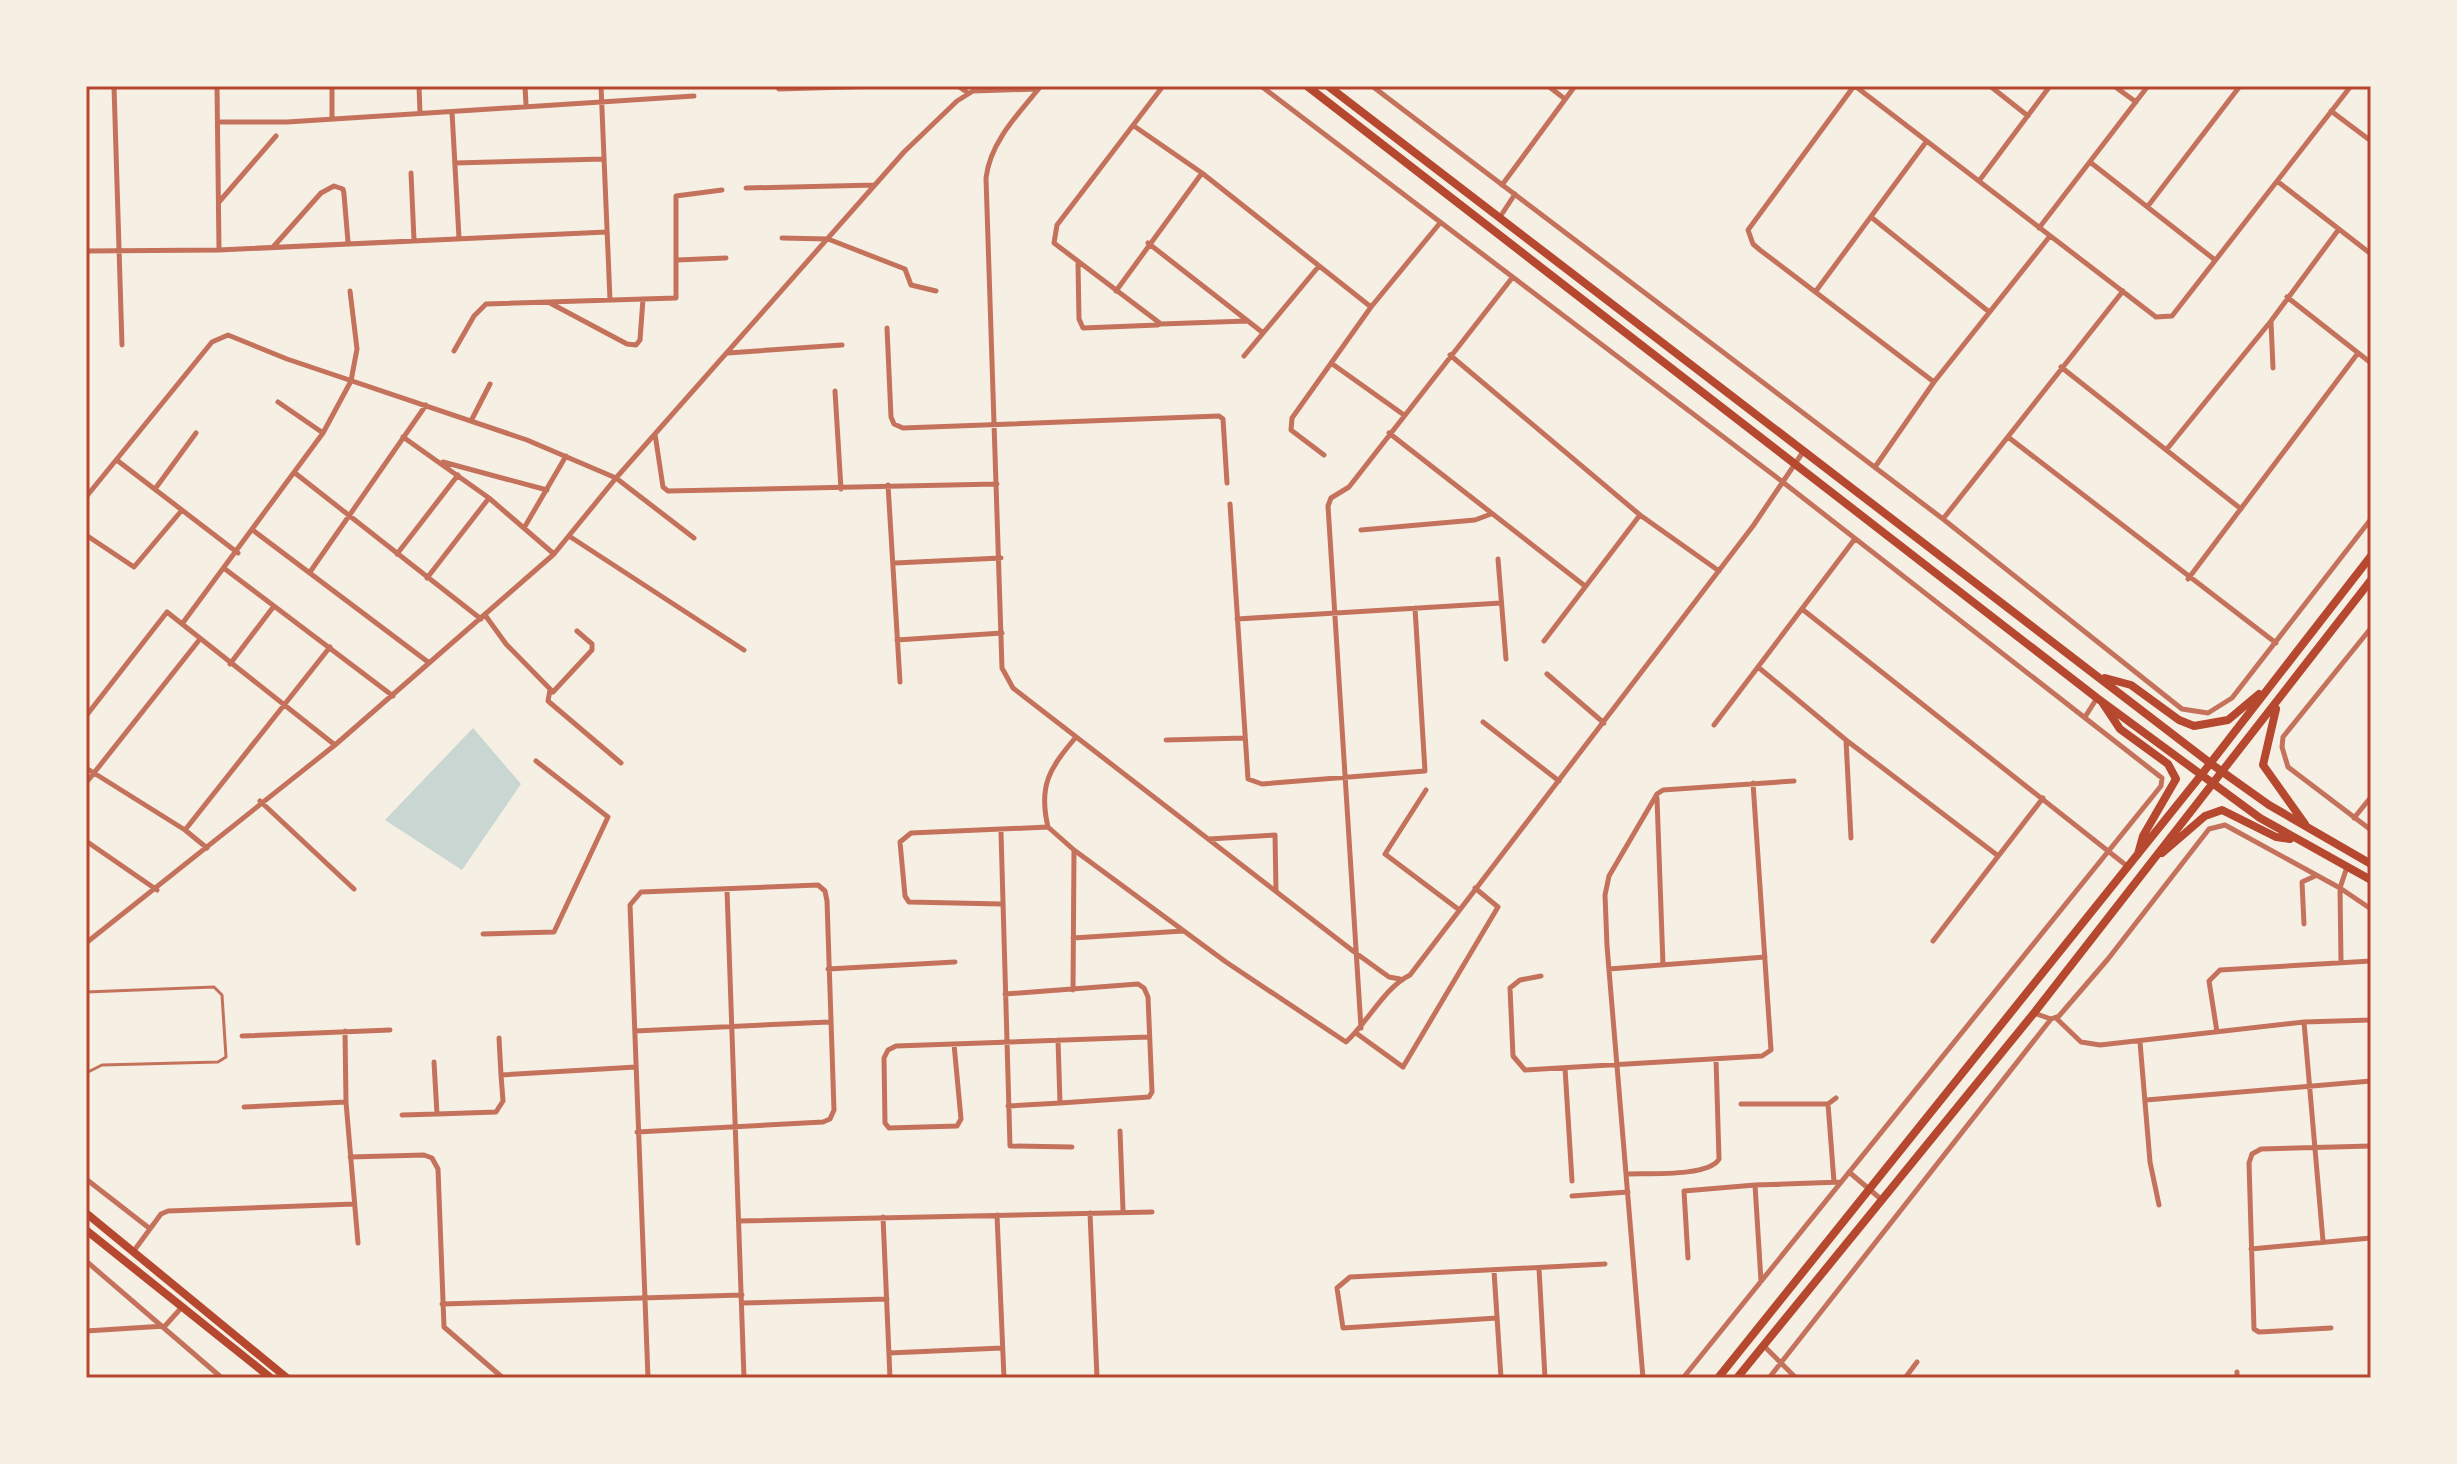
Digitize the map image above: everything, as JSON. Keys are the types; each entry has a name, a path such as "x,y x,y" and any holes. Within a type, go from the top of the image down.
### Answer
{"main road":[{"path":"1307,86 2099,699 2295,839 2371,880"},
{"path":"1328,86 2210,763 2309,829 2371,864"},
{"path":"1718,1378 2202,774 2371,556"},
{"path":"1737,1378 2034,1013 2371,580"},
{"path":"2100,676 2131,685 2179,720 2194,726 2228,720 2273,682"},
{"path":"2099,699 2120,729 2168,764 2176,779 2143,836 2137,854"},
{"path":"2278,701 2263,765 2309,829"},
{"path":"2153,859 2205,816 2222,810 2235,813 2276,837 2295,839"},
{"path":"86,1213 287,1378"},
{"path":"86,1230 271,1378"}],"street":[{"path":"114,86 122,345"},
{"path":"217,86 219,250"},
{"path":"332,86 332,118"},
{"path":"419,86 420,113"},
{"path":"525,86 526,105"},
{"path":"601,86 610,300"},
{"path":"777,86 779,89 881,86"},
{"path":"958,86 968,93"},
{"path":"1161,324 1054,243 1054,231 1163,86"},
{"path":"1261,86 1784,483 2162,778 2161,786 2110,850 1683,1378"},
{"path":"1372,86 1943,519 2128,668 2186,710 2208,713 2224,705 2371,519"},
{"path":"1548,86 1565,99"},
{"path":"1502,185 1575,86"},
{"path":"1934,382 1753,244 1748,230 1854,86 2164,319 2172,316 2351,86"},
{"path":"1990,86 2028,116"},
{"path":"1979,181 2050,86"},
{"path":"2114,86 2136,102"},
{"path":"2039,228 2148,86"},
{"path":"2148,206 2240,86"},
{"path":"86,943 157,890 260,801 335,745 554,554 616,478 904,152 968,93 1039,88"},
{"path":"1039,88 999,141 987,165 1002,668 1006,678 1013,688 1353,951 1389,977 1400,979"},
{"path":"218,122 452,112 694,96"},
{"path":"2331,111 2371,141"},
{"path":"452,112 459,238"},
{"path":"1134,126 1202,173 1371,307"},
{"path":"219,202 276,136"},
{"path":"1816,291 1926,142"},
{"path":"455,163 604,159"},
{"path":"2090,162 2215,260"},
{"path":"411,173 414,240"},
{"path":"1116,291 1148,243 1202,173"},
{"path":"2277,181 2371,254"},
{"path":"746,188 875,185"},
{"path":"273,247 321,193 334,186 343,189 348,242"},
{"path":"454,351 474,316 486,304 676,298 676,196 722,190"},
{"path":"1500,217 1515,194"},
{"path":"1871,217 1988,311"},
{"path":"1324,455 1291,430 1289,424 1371,307 1440,223"},
{"path":"2167,449 2271,321 2339,229"},
{"path":"86,251 219,250 607,232"},
{"path":"1875,467 1934,382 2051,235"},
{"path":"782,238 828,239 905,269 911,285 936,291"},
{"path":"1148,243 1262,332"},
{"path":"677,260 726,258"},
{"path":"1078,262 1079,319 1083,328 1247,321"},
{"path":"1244,356 1319,266"},
{"path":"1475,888 1498,907 1403,1067 1358,1031 1328,506 1331,498 1349,487 1512,278"},
{"path":"182,624 238,553 323,433 351,381 357,349 350,291"},
{"path":"1943,519 2123,291"},
{"path":"2287,297 2371,363"},
{"path":"547,302 627,344 636,345 640,340 643,299"},
{"path":"2271,321 2273,368"},
{"path":"887,328 894,424 903,428 994,426 1219,416 1223,419 1227,483"},
{"path":"86,497 218,336 228,335 566,456 616,478 694,538"},
{"path":"727,353 842,345"},
{"path":"2188,579 2358,353"},
{"path":"1450,355 1640,515 1719,571"},
{"path":"1331,363 1404,415"},
{"path":"2061,367 2241,509"},
{"path":"471,421 490,384"},
{"path":"835,391 841,489"},
{"path":"278,402 323,433"},
{"path":"310,572 426,405"},
{"path":"155,489 196,433"},
{"path":"1389,433 1585,586"},
{"path":"655,434 663,487 668,491 997,484"},
{"path":"403,437 441,461 489,498 554,554"},
{"path":"2008,437 2188,579 2276,643"},
{"path":"1076,737 1047,774 1048,827 1074,850 1184,931 1346,1042 1400,979 1410,975 1604,723 1669,632 1719,571 1803,452"},
{"path":"524,528 566,456"},
{"path":"118,461 238,553"},
{"path":"441,461 547,490"},
{"path":"295,473 427,578 483,617 550,690 558,691 592,650 592,644 577,631"},
{"path":"397,554 458,475"},
{"path":"888,485 900,682"},
{"path":"427,578 489,498"},
{"path":"1230,504 1248,779 1256,783 1425,771 1415,608"},
{"path":"86,535 134,567 182,510"},
{"path":"1361,530 1475,520 1491,514"},
{"path":"1544,641 1640,515"},
{"path":"254,531 428,662"},
{"path":"569,536 744,650"},
{"path":"1714,725 1854,540"},
{"path":"895,563 1001,558"},
{"path":"1498,559 1506,659"},
{"path":"225,569 393,696"},
{"path":"1237,619 1501,603"},
{"path":"230,664 274,606"},
{"path":"1802,609 2128,867"},
{"path":"86,716 167,612 335,745"},
{"path":"2371,628 2283,737 2282,747 2288,767 2371,830"},
{"path":"897,640 1002,633"},
{"path":"86,783 200,639"},
{"path":"185,830 330,647"},
{"path":"1758,667 1846,740 1997,855"},
{"path":"1547,674 1604,723"},
{"path":"550,690 548,701 621,763"},
{"path":"2085,717 2099,699"},
{"path":"1483,722 1559,781"},
{"path":"1166,740 1245,738"},
{"path":"1846,740 1851,838"},
{"path":"483,934 554,932 608,817 536,761"},
{"path":"86,768 185,830 207,848"},
{"path":"1643,1378 1609,969 1606,886 1657,794 1672,788 1794,781"},
{"path":"1541,976 1520,980 1510,988 1513,1056 1525,1070 1762,1056 1771,1050 1753,783"},
{"path":"1426,790 1385,854 1458,909"},
{"path":"1657,794 1663,965"},
{"path":"2354,818 2371,797"},
{"path":"1933,941 2043,798"},
{"path":"260,801 354,889"},
{"path":"1769,1378 2054,1019 2108,959 2209,829 2225,825 2340,888 2371,909"},
{"path":"1001,904 909,902 905,896 900,842 911,833 1001,832 1048,827"},
{"path":"1001,832 1010,1146 1072,1147"},
{"path":"1209,839 1275,835 1276,891"},
{"path":"86,841 157,890"},
{"path":"1073,990 1074,850"},
{"path":"2341,962 2340,888 2348,866"},
{"path":"2304,924 2302,882 2316,876"},
{"path":"637,1132 823,1122 830,1119 834,1110 825,891 818,885 641,892 630,905 637,1132 648,1378"},
{"path":"727,890 744,1378"},
{"path":"1073,938 1184,931"},
{"path":"1609,969 1765,957"},
{"path":"2217,1032 2209,981 2220,970 2371,961"},
{"path":"828,969 955,962"},
{"path":"1999,973 2006,978"},
{"path":"1005,994 1138,984 1148,997 1152,1092 1149,1097 1008,1106"},
{"path":"2034,1013 2054,1019 2081,1042 2140,1042 2304,1022 2371,1020"},
{"path":"635,1031 829,1022"},
{"path":"2304,1022 2323,1241"},
{"path":"242,1036 390,1030"},
{"path":"345,1031 346,1102 358,1243"},
{"path":"954,1044 961,1119 957,1126 951,1129 889,1128 885,1123 884,1058 888,1050 896,1046 1148,1037"},
{"path":"402,1115 496,1112 503,1101 499,1038"},
{"path":"1058,1040 1060,1103"},
{"path":"2140,1042 2150,1162 2159,1205"},
{"path":"1626,1174 1704,1170 1716,1165 1719,1159 1716,1059"},
{"path":"434,1062 437,1114"},
{"path":"501,1075 636,1067"},
{"path":"1565,1068 1572,1181"},
{"path":"2146,1100 2371,1081"},
{"path":"1741,1104 1828,1104 1836,1098"},
{"path":"244,1107 346,1102"},
{"path":"1828,1104 1834,1182"},
{"path":"1120,1131 1123,1210"},
{"path":"2331,1328 2259,1332 2254,1329 2249,1163 2252,1154 2261,1149 2371,1146"},
{"path":"350,1157 424,1155 432,1158 438,1169 442,1321 448,1334 503,1378"},
{"path":"1849,1172 1882,1200"},
{"path":"86,1179 149,1228"},
{"path":"1688,1258 1684,1191 1842,1182"},
{"path":"1755,1185 1761,1282"},
{"path":"1572,1196 1628,1192"},
{"path":"133,1252 149,1228 161,1214 168,1211 354,1204"},
{"path":"739,1221 1123,1210 1152,1212"},
{"path":"1090,1213 1097,1378"},
{"path":"997,1215 1004,1378"},
{"path":"883,1217 890,1378"},
{"path":"2251,1249 2371,1238"},
{"path":"86,1261 222,1378"},
{"path":"1497,1318 1343,1328 1337,1288 1341,1281 1350,1277 1605,1264"},
{"path":"1539,1268 1545,1378"},
{"path":"1494,1271 1501,1378"},
{"path":"442,1304 887,1299"},
{"path":"86,1331 165,1326 182,1307"},
{"path":"1763,1345 1796,1378"},
{"path":"889,1353 1002,1348"},
{"path":"1905,1378 1917,1362"}],"lane":[{"path":"86,992 214,987 222,995 226,1057 218,1062 102,1065 86,1073"},
{"path":"86,1109 86,1119"}],"shaded area":[{"path":"473,728 521,784 462,870 385,820"}]}
